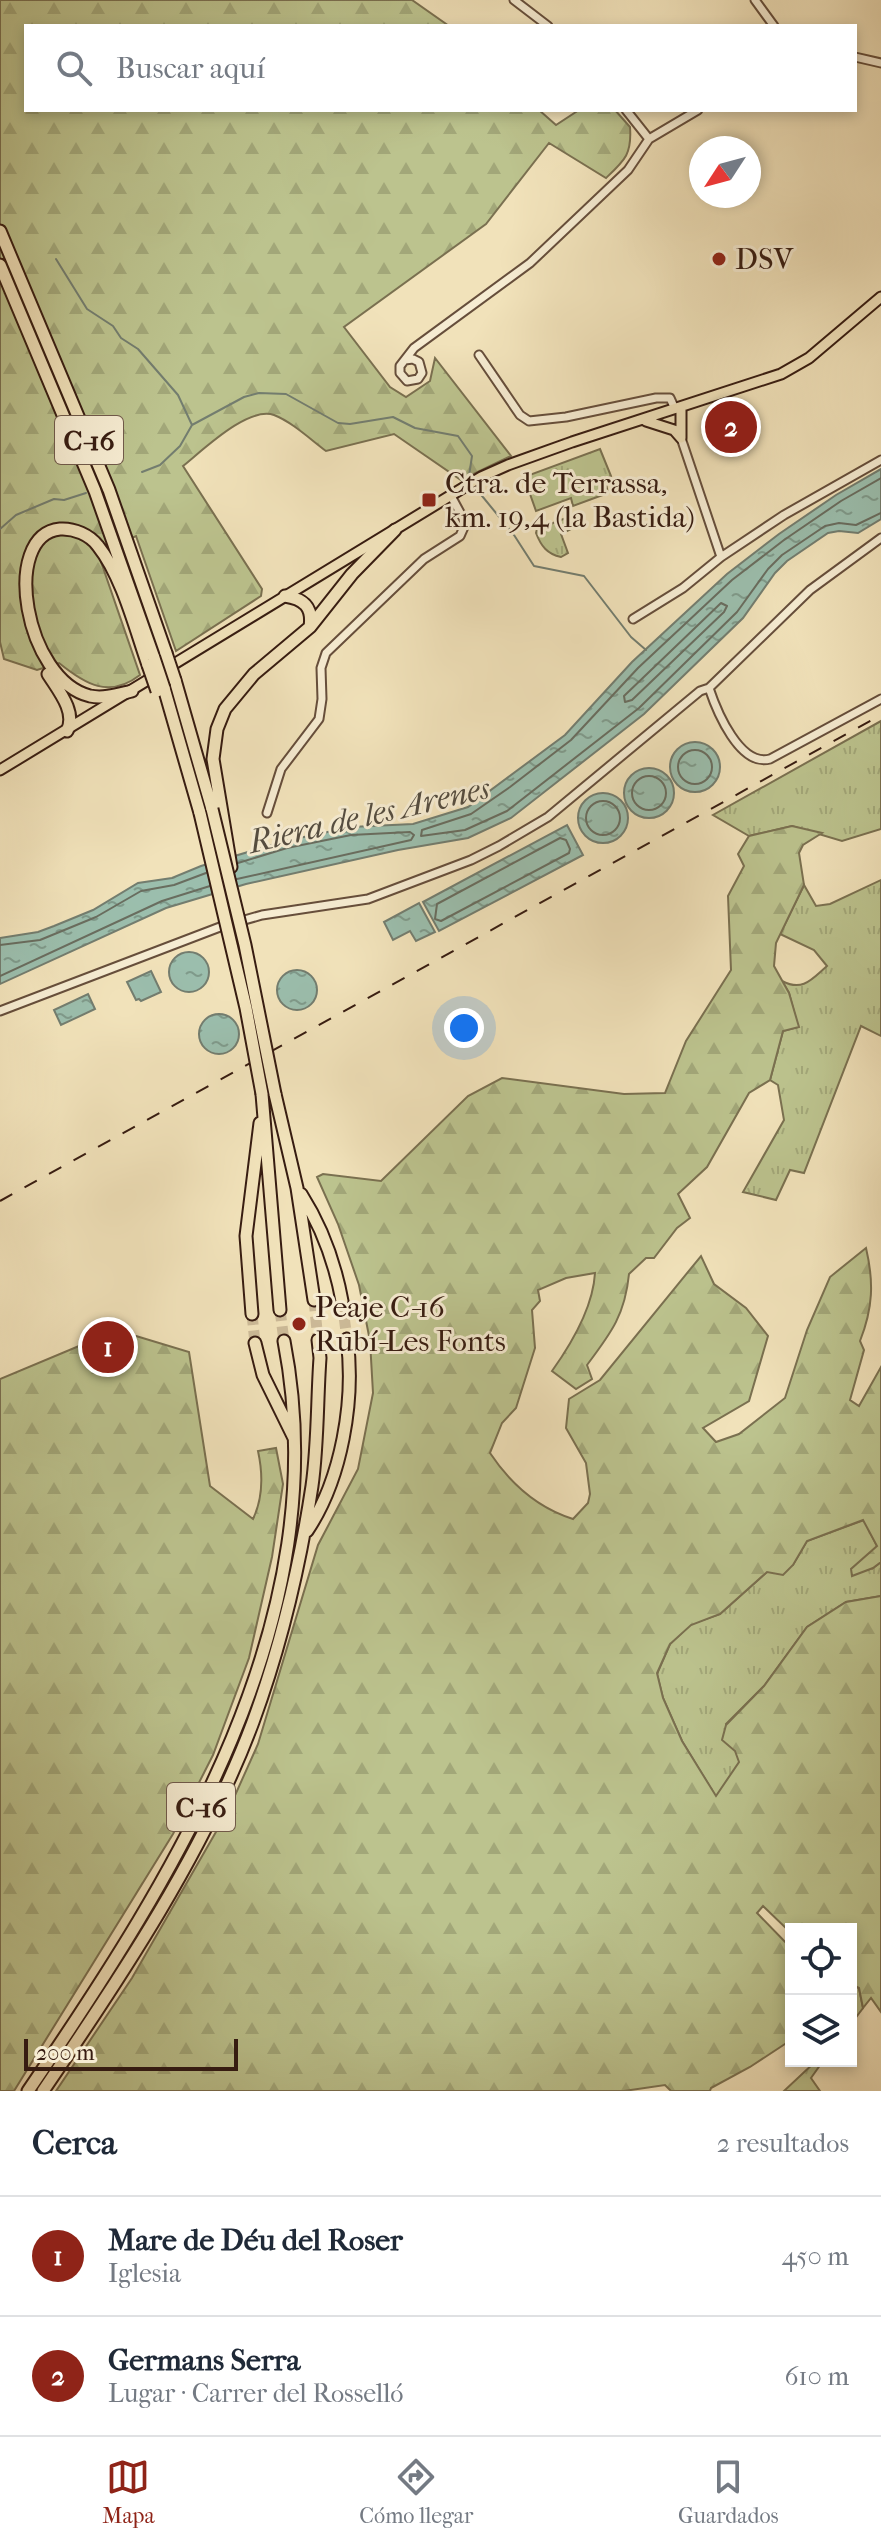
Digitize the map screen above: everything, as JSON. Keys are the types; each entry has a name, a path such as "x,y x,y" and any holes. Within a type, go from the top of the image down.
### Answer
{"highway":[{"name":"C-16","path":"0,231 109,490 156,658 161,690 200,813 246,1008 262,1094 280,1310"},
{"name":"C-16","path":"0,265 90,478 156,658 175,680 216,811 297,1188 314,1300"},
{"path":"67,731 71,722 70,713 35,651 19,608 16,584 18,563 26,547 38,536 57,529 68,529 93,540 106,557 156,658"},
{"path":"216,811 213,759 217,729 225,709 254,674 310,627 352,574 395,530"},
{"path":"285,596 298,598 308,606 310,627"},
{"path":"35,651 57,676 82,693 99,697 132,691"},
{"name":"C-16","path":"252,1314 246,1236 256,1140 263,1107"},
{"name":"C-16","path":"297,1188 314,1215 326,1243 337,1271 342,1301"},
{"name":"C-16","path":"302,1538 319,1509 346,1429 349,1384 347,1339"},
{"name":"C-16","path":"43,2091 171,1890 234,1768 272,1665 312,1483 320,1358 318,1340"},
{"name":"C-16","path":"28,2091 82,2010 196,1818 223,1762 261,1659 289,1537 295,1440 293,1397 284,1341"},
{"name":"C-16","path":"255,1343 263,1375 295,1440"}],"main road":[{"path":"0,770 451,496 508,465 772,378 793,368 881,297"},
{"path":"642,420 678,434 678,408"}],"street":[{"path":"514,0 545,24"},
{"path":"755,0 773,24"},
{"path":"857,57 881,63"},
{"path":"628,112 649,139"},
{"path":"425,342 420,351 421,376 415,381 407,381 401,377 399,369 414,348 530,263 628,170 649,139 695,112"},
{"path":"479,355 520,415 529,421 566,417 656,398 670,398 678,408"},
{"path":"405,360 419,362"},
{"path":"678,434 721,557"},
{"path":"633,619 683,588 721,557 784,515 881,460"},
{"path":"267,813 281,769 319,719 322,699 320,673 326,653 424,559 460,536 464,527 463,518 451,496"},
{"path":"0,1011 220,927 262,915 368,899 471,860 548,817 709,688 810,590 881,538"},
{"path":"709,688 738,748 751,758 764,761 881,699"},
{"path":"694,697 712,697"}],"green space":[{"path":"0,0 412,0 446,24 24,24 24,112 541,112 556,125 576,112 617,112 630,127 626,156 606,178 549,143 486,224 344,327 390,387 406,397 430,381 435,358 511,456 461,480 394,434 326,451 281,418 263,414 252,417 214,440 183,466 262,589 261,596 176,651 136,536 98,553 140,675 118,686 98,686 78,677 59,663 37,670 4,659 0,642"},
{"path":"600,449 611,476 605,479 608,493 573,506 571,498 536,511 524,477"},
{"path":"566,518 571,529 561,534 568,553 561,557 545,549 536,533 537,529"},
{"path":"881,721 881,829 842,841 792,826 749,836 713,815"},
{"path":"792,826 822,833 803,845 799,853 804,885 776,943 774,966 789,993 799,1027 783,1031 770,1080 749,1093 707,1167 678,1194 690,1218 677,1228 654,1258 646,1258 629,1274 616,1323 587,1365 592,1379 576,1389 552,1371 586,1312 595,1273 566,1278 538,1290 540,1301 532,1310 535,1348 516,1408 502,1423 490,1453 526,1493 548,1508 573,1519 588,1503 590,1494 586,1463 566,1428 569,1399 600,1380 701,1256 714,1284 746,1308 768,1336 749,1401 703,1428 716,1442 739,1434 785,1398 807,1330 830,1277 866,1248 871,1284 870,1306 860,1341 864,1350 850,1400 859,1406 881,1367 881,1562 852,1576 851,1569 877,1546 863,1520 807,1541 793,1565 783,1575 767,1572 720,1614 691,1625 670,1644 657,1673 663,1698 682,1741 716,1796 739,1762 735,1751 722,1740 726,1725 764,1686 807,1627 846,1602 881,1596 881,2012 871,1998 863,2008 857,1987 857,1923 785,1923 785,1927 763,1906 757,1913 785,1942 785,2044 710,2091 671,2091 665,2085 624,2091 56,2091 132,1978 228,1811 258,1744 318,1545 358,1469 373,1393 370,1341 359,1285 338,1224 317,1177 323,1174 381,1181 468,1096 502,1078 624,1094 665,1093 686,1041 731,970 728,896 744,866 738,854 749,836"},
{"path":"881,880 881,1036 861,1026 804,1173 790,1170 776,1200 743,1192 784,1120 778,1085 770,1080 783,1031 798,1027 789,993 782,981 802,985 827,966 814,950 780,934 804,885 816,906 830,904"},
{"path":"136,1336 189,1352 210,1486 253,1519 261,1486 258,1451 276,1448 283,1484 272,1557 249,1658 213,1755 173,1834 14,2091 0,2091 0,1379 91,1341 105,1354"},
{"path":"864,1520 877,1546 873,1568 881,1562 881,1596 846,1602 807,1627 764,1686 726,1724 740,1762 716,1797 682,1741 663,1698 657,1674 670,1644 691,1624 720,1614 767,1572 793,1565 807,1541"},
{"path":"857,1987 859,1988 863,2008 857,2016"},
{"path":"810,2067 819,2067 811,2078 820,2091 784,2091"}],"water":[{"path":"881,469 881,519 858,533 828,533 787,561 743,618 644,714 511,818 468,838 398,850 246,884 166,908 0,984 0,938 54,926 93,910 138,883 172,878 285,841 351,827 413,824 468,807 565,735 632,662 727,574 836,495"},
{"path":"695,742 712,750 720,767 712,784 695,792 678,784 670,767 678,750"},
{"path":"649,768 666,776 674,793 666,810 649,818 632,810 624,793 632,776"},
{"path":"603,793 620,801 628,818 620,835 603,843 586,835 578,818 586,801"},
{"path":"567,825 583,855 439,931 423,902"},
{"path":"419,903 435,932 416,941 410,931 393,940 384,922"},
{"path":"189,952 203,958 209,972 203,986 189,992 175,986 169,972 175,958"},
{"path":"297,970 311,976 317,990 311,1004 297,1010 283,1004 277,990 283,976"},
{"path":"151,971 161,992 141,1001 136,1000 127,982"},
{"path":"88,994 95,1009 61,1025 54,1010"},
{"path":"219,1014 233,1020 239,1034 233,1048 219,1054 205,1048 199,1034 205,1020"}],"waterway":[{"path":"56,259 87,309 113,326 121,338 138,349 178,395 192,425"},
{"path":"142,472 160,465 180,446 192,425 244,397 259,393 286,394 338,423 393,417 415,428 458,436 472,456 469,476"},
{"path":"478,491 514,535 534,566 584,576 631,637 646,650"},
{"path":"0,529 16,515 54,499 64,500 86,493"}],"tunnel":[{"path":"314,1300 318,1340"},
{"path":"342,1301 347,1339"},
{"path":"280,1310 284,1341"},
{"path":"252,1314 255,1343"}],"railway":[{"path":"0,1201 881,715"}],"place":[{"name":"DSV","path":"719,259"},
{"name":"Germans Serra","path":"731,427"},
{"name":"Ctra. de Terrassa, km. 19,4 (la Bastida)","path":"429,500"},
{"name":"Peaje C-16 Rubí-Les Fonts","path":"299,1324"},
{"name":"Mare de Déu del Roser","path":"108,1347"}],"water label":[{"name":"Riera de les Arenes","path":"369,815"}]}
